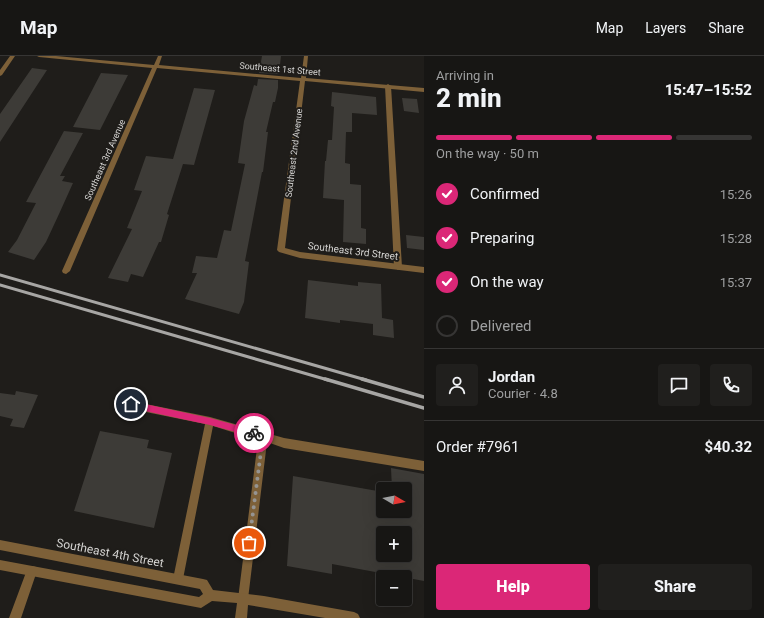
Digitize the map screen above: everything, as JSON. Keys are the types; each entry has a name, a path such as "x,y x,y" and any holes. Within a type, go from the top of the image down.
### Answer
{"street":[{"path":"0,74 13,56"},
{"name":"Southeast 1st Street","path":"39,56 424,90"},
{"name":"Southeast 3rd Avenue","path":"66,271 160,56"},
{"name":"Southeast 2nd Avenue","path":"281,250 306,56"},
{"path":"388,86 398,267"},
{"name":"Southeast 3rd Street","path":"281,250 300,255 424,270"},
{"path":"131,404 210,421 284,443 424,466"},
{"path":"178,579 210,421"},
{"path":"241,618 263,436"},
{"name":"Southeast 4th Street","path":"0,545 203,584 210,595"},
{"path":"0,566 201,603 210,595 269,602 354,618"},
{"path":"15,618 32,571"}],"building":[{"path":"262,56 281,56 279,74 259,73"},
{"path":"32,68 47,70 0,142 0,114"},
{"path":"101,73 128,75 100,130 73,127"},
{"path":"258,79 278,80 278,88 266,132 268,132 263,172 245,261 249,262 244,302 239,314 185,299 197,273 192,273 196,256 217,258 224,230 231,231 245,164 238,163 244,121 254,85 257,86"},
{"path":"194,88 215,90 194,165 183,164 167,214 169,215 161,242 159,242 143,277 131,274 128,282 108,278 132,229 127,228 142,191 134,190 146,156 173,159"},
{"path":"332,92 376,97 377,115 352,113 352,132 346,132 345,163 350,164 350,184 361,185 361,228 366,229 366,244 343,242 344,200 323,198 328,140 332,140 334,107 331,106"},
{"path":"402,98 417,99 419,113 404,111"},
{"path":"64,131 83,133 60,176 65,176 62,181 73,183 59,214 46,242 34,260 8,252 17,240 36,203 26,202"},
{"path":"406,235 424,237 424,250 407,248"},
{"path":"308,280 358,286 358,282 381,284 382,318 393,320 394,338 373,335 373,324 340,320 340,323 305,318"},
{"path":"16,391 38,395 24,428 10,426 13,419 0,416 0,393 15,395"},
{"path":"100,431 149,440 147,448 172,453 154,528 74,511"},
{"path":"391,468 424,474 424,581 412,579 412,570 376,570 376,572 332,564 332,574 287,566 293,476 376,491 376,518 412,518 412,482 392,482"}],"railway":[{"path":"0,275 366,380"},
{"path":"0,285 328,380"},
{"path":"325,379 424,408"},
{"path":"362,379 424,397"}],"way so far":[{"path":"249,543 263,436 254,433"}],"route":[{"path":"131,404 210,421 254,433"}]}
